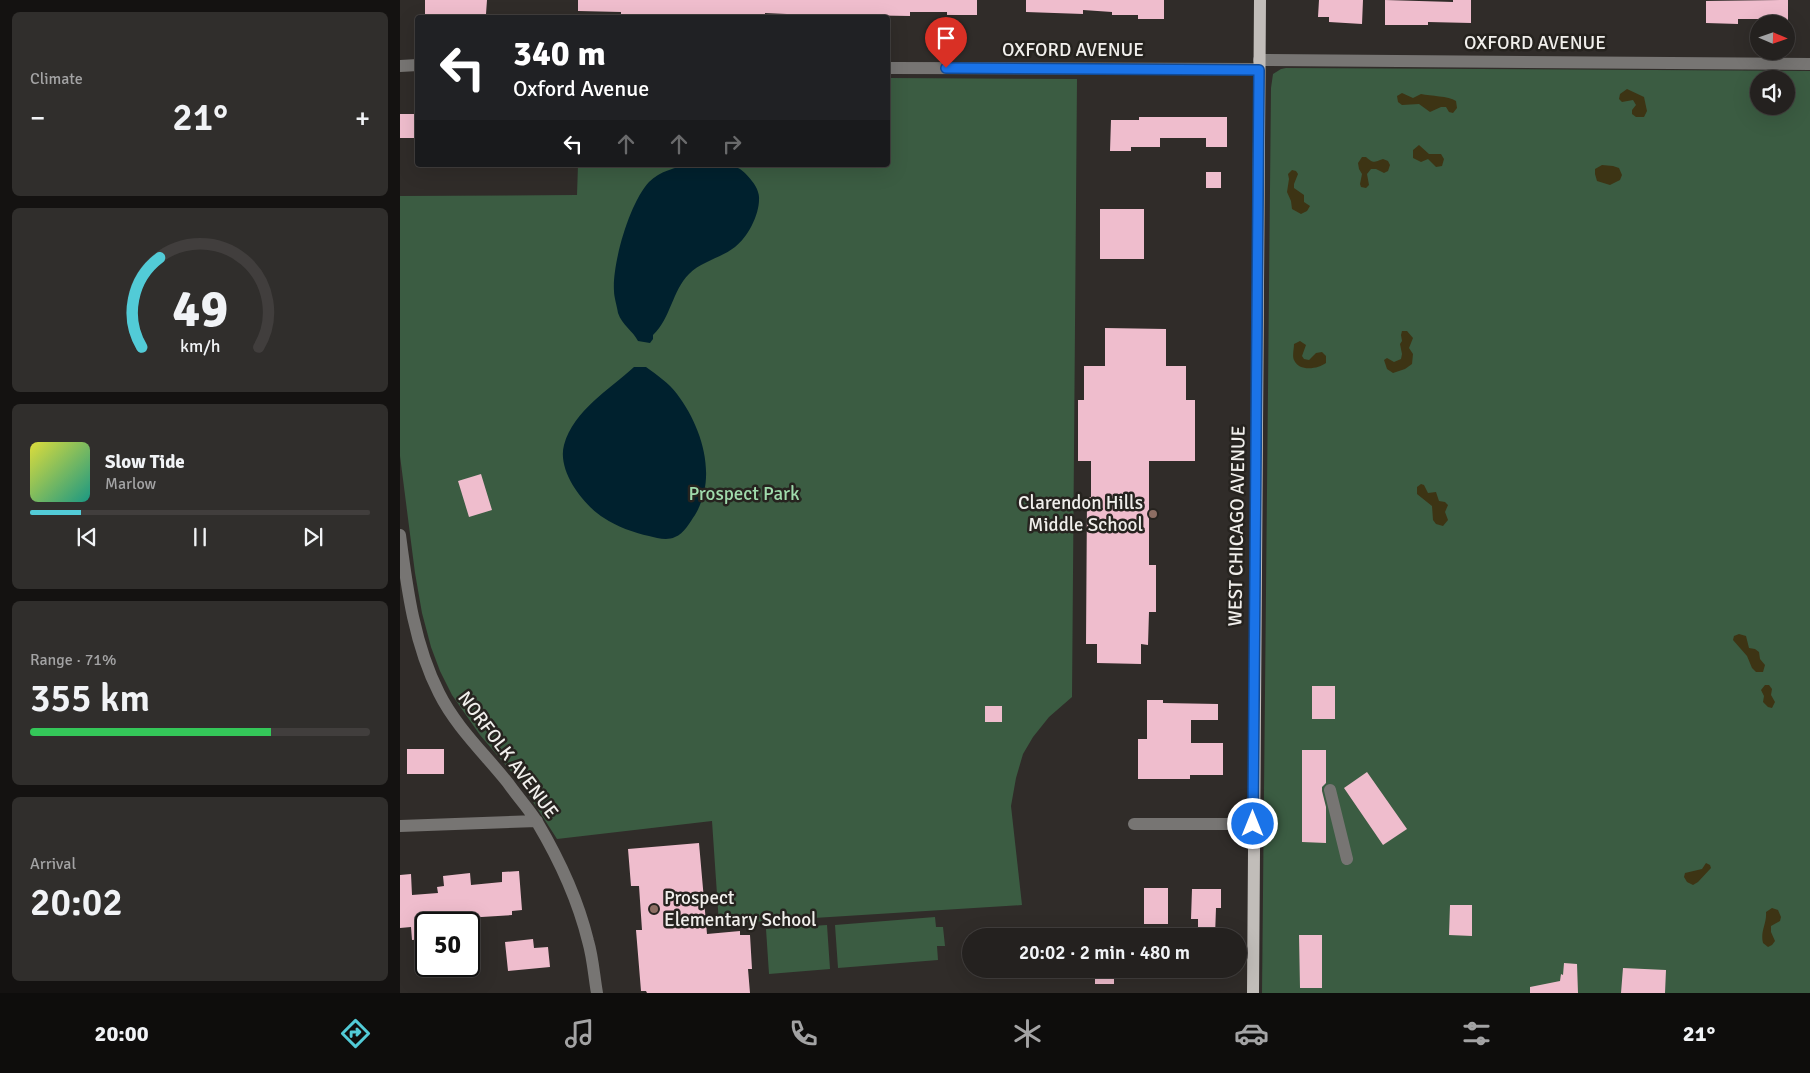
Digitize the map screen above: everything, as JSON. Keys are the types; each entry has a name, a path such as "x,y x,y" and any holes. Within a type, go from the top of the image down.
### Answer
{"main road":[{"name":"WEST CHICAGO AVENUE","path":"1253,993 1260,0"}],"street":[{"name":"OXFORD AVENUE","path":"890,68 1810,64"},
{"path":"400,66 415,65"},
{"name":"NORFOLK AVENUE","path":"400,535 402,568 421,649 439,694 459,725 537,821 568,882 580,913 589,942 597,993"},
{"path":"1330,790 1346,859"},
{"path":"400,826 537,821"},
{"path":"1134,824 1253,824"}],"green space":[{"path":"1286,68 1750,71 1750,115 1795,115 1795,71 1810,71 1810,993 1262,993 1271,88 1273,74"},
{"name":"Prospect Park","path":"890,78 1077,79 1072,697 1049,717 1033,737 1023,754 1016,778 1011,806 1022,905 719,924 712,821 557,839 521,783 480,735 452,695 431,647 422,613 400,456 400,196 577,195 578,167 890,167"},
{"path":"935,917 936,927 943,927 945,946 937,946 938,960 838,968 835,925"},
{"path":"827,925 830,969 769,974 766,929"}],"sand":[{"path":"1627,89 1644,97 1647,111 1644,117 1636,117 1632,114 1632,110 1636,105 1633,100 1622,102 1619,99 1620,94"},
{"path":"1402,93 1413,98 1421,94 1449,98 1456,101 1457,108 1453,113 1449,112 1446,107 1430,112 1419,104 1402,105 1398,102 1397,96"},
{"path":"1419,145 1429,154 1441,154 1444,159 1442,166 1436,167 1428,159 1421,162 1413,158 1413,150"},
{"path":"1362,157 1366,157 1374,162 1383,159 1388,161 1390,165 1388,171 1384,173 1371,169 1367,174 1369,185 1366,188 1361,187 1360,184 1362,174 1358,163"},
{"path":"1602,165 1619,168 1622,175 1620,180 1610,185 1597,181 1595,169"},
{"path":"1292,170 1298,174 1294,188 1304,195 1304,202 1310,206 1307,211 1301,214 1292,209 1287,192 1288,174"},
{"path":"1402,331 1407,331 1413,338 1409,348 1413,354 1412,364 1405,369 1393,373 1387,369 1384,360 1387,358 1394,362 1401,359 1400,344 1402,341"},
{"path":"1300,341 1306,345 1302,356 1304,359 1309,360 1316,353 1322,352 1326,356 1326,363 1318,367 1309,368 1296,364 1293,357 1294,344"},
{"path":"1421,484 1424,485 1428,493 1436,492 1439,501 1445,502 1448,505 1445,512 1448,520 1443,526 1436,524 1433,520 1432,506 1417,494 1417,487"},
{"path":"1739,634 1746,636 1749,648 1759,652 1760,659 1765,665 1763,672 1756,672 1752,668 1747,656 1733,640 1734,636"},
{"path":"1765,685 1769,685 1772,689 1771,695 1775,702 1772,708 1763,702 1764,696 1761,690"},
{"path":"1706,863 1711,868 1698,882 1693,885 1687,882 1684,877 1685,873 1702,869"},
{"path":"1772,908 1778,910 1781,917 1780,921 1771,926 1771,932 1775,941 1768,947 1763,943 1762,935 1766,912"}],"water":[{"path":"680,167 735,167 749,177 755,185 759,204 752,225 740,243 730,251 694,270 683,281 664,321 653,335 650,343 638,341 620,317 614,293 614,279 619,249 635,204 649,182 668,170"},
{"path":"634,367 646,367 663,379 674,390 694,421 704,453 706,469 702,500 686,528 672,538 665,539 637,533 604,518 580,496 564,466 564,445 576,421 593,402"}],"building":[{"path":"425,0 487,0 486,14 425,14"},
{"path":"578,0 977,0 977,15 947,15 947,12 910,12 910,16 765,13 765,15 621,15 621,12 578,11"},
{"path":"1026,0 1164,0 1164,19 1138,19 1138,15 1112,15 1112,12 1083,10 1083,14 1026,12"},
{"path":"1319,0 1363,0 1362,24 1329,22 1329,17 1318,17"},
{"path":"1385,0 1453,2 1453,0 1471,0 1471,23 1428,22 1428,25 1385,25"},
{"path":"1788,0 1788,15 1750,15 1750,19 1738,19 1738,24 1706,23 1706,1"},
{"path":"400,114 415,114 415,138 400,138"},
{"path":"1139,117 1227,117 1227,147 1206,147 1206,138 1160,138 1160,147 1131,147 1131,151 1110,151 1111,120 1139,120"},
{"path":"1206,172 1221,172 1221,188 1206,188"},
{"path":"1100,209 1144,209 1144,259 1100,259"},
{"path":"1105,328 1166,329 1166,366 1186,366 1186,400 1195,400 1195,461 1149,461 1149,565 1156,565 1156,612 1149,612 1148,645 1141,644 1141,664 1097,663 1097,644 1086,644 1087,497 1091,497 1091,461 1078,461 1078,400 1084,400 1084,366 1105,366"},
{"path":"481,474 492,510 469,517 458,481"},
{"path":"1312,686 1335,686 1335,719 1312,719"},
{"path":"1147,700 1163,700 1163,703 1218,704 1218,720 1191,720 1191,743 1223,743 1223,775 1190,775 1190,779 1138,779 1138,739 1147,739"},
{"path":"985,706 1002,706 1002,722 985,722"},
{"path":"407,749 444,749 444,774 407,774"},
{"path":"1302,750 1326,750 1326,783 1322,787 1322,791 1326,807 1326,843 1302,842"},
{"path":"1367,772 1407,829 1383,845 1344,788"},
{"path":"699,843 707,934 740,931 740,935 750,935 752,969 748,969 750,993 647,993 646,991 641,991 636,930 642,930 639,886 631,886 628,849"},
{"path":"519,871 522,910 512,911 512,915 480,917 480,912 415,912 415,940 412,940 411,927 400,928 400,875 411,874 412,895 438,893 437,887 444,886 443,876 470,873 471,885 502,882 502,872"},
{"path":"1144,888 1168,888 1168,924 1144,924"},
{"path":"1192,889 1221,889 1221,908 1216,908 1215,928 1198,928 1198,919 1191,919"},
{"path":"1450,905 1472,905 1472,936 1449,935"},
{"path":"1299,935 1322,935 1322,988 1300,988"},
{"path":"533,939 534,948 548,947 550,967 508,971 505,942"},
{"path":"1564,963 1577,964 1578,993 1530,993 1530,987 1560,981 1561,974 1563,975"},
{"path":"1623,968 1666,970 1665,993 1621,993"},
{"path":"1095,978 1114,978 1114,984 1095,984"}],"place":[{"name":"Clarendon Hills Middle School","path":"1153,514"},
{"name":"Prospect Elementary School","path":"654,909"}],"route":[{"path":"946,68 1259,70 1253,824"}]}
